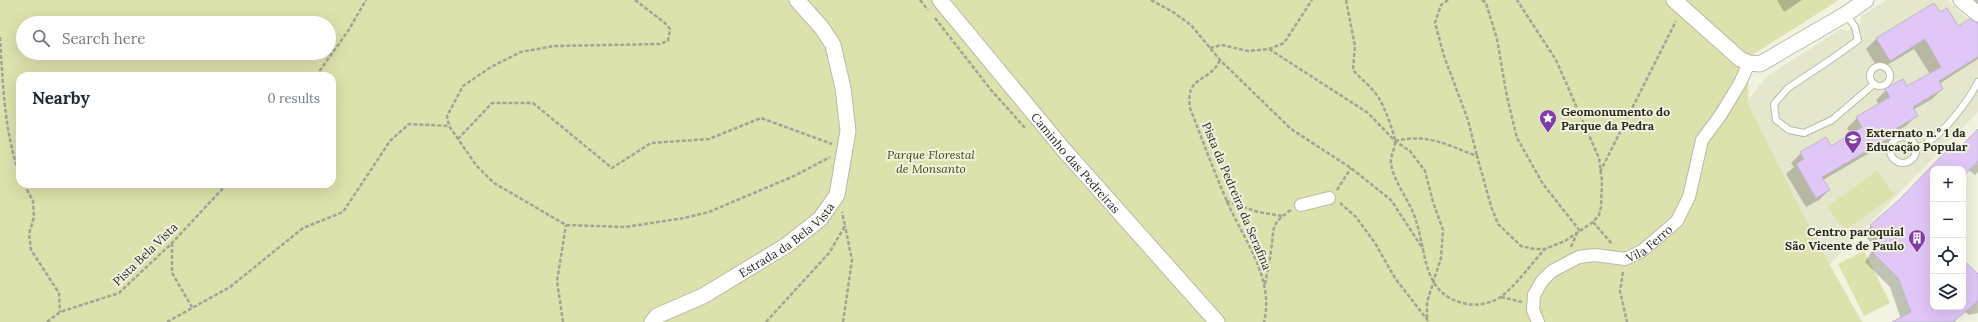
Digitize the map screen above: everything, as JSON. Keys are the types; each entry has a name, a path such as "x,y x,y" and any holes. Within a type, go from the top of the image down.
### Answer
{"street":[{"name":"Estrada da Bela Vista","path":"652,322 657,316 703,296 769,257 805,232 827,211 837,195 848,131 843,88 833,45 822,28 796,0"},
{"name":"Caminho das Pedreiras","path":"940,0 1064,150 1217,322"},
{"path":"1678,4 1740,59 1749,63 1760,64 1846,14 1866,0"},
{"path":"1960,0 1978,14"},
{"name":"Vila Ferro","path":"1532,304 1534,295 1542,282 1552,271 1579,257 1595,255 1626,259 1642,251 1676,221 1689,197 1702,140 1736,90 1749,63"},
{"path":"1296,207 1331,198"},
{"path":"1532,304 1538,322"}],"lane":[{"path":"1846,14 1855,27 1858,40 1788,88 1774,104 1776,120 1789,130 1804,133 1832,120 1874,84"},
{"path":"1916,148 1910,139 1899,137 1891,144 1890,154 1898,162 1903,163 1912,158 1916,148 1941,131 1971,95 1978,82"}],"path":[{"path":"336,48 348,31 366,0"},
{"path":"635,0 665,23 670,29 668,41 660,44 554,46 521,52 491,67 463,86 447,116 449,126 476,166 494,183 566,225 625,227 684,218 702,213 794,176 845,149"},
{"path":"1151,0 1173,12 1191,25 1220,60 1291,129 1351,168 1392,200 1424,251"},
{"path":"1210,48 1222,45 1248,51 1269,49 1284,43 1312,0"},
{"path":"1346,0 1354,46 1353,70 1379,99 1395,140 1390,163 1398,183 1409,201 1415,217 1424,251 1426,268 1433,282 1449,297 1464,303 1481,304 1502,297 1545,249"},
{"path":"1448,0 1441,5 1435,23 1444,56 1468,120 1491,206 1498,224 1521,246 1534,249 1545,249 1565,241 1593,222 1599,215 1601,207 1599,158 1556,60 1517,0"},
{"path":"1482,0 1486,3 1497,39 1507,97 1517,138 1543,184 1580,231"},
{"path":"1600,172 1678,4"},
{"path":"0,37 5,112 12,154 16,165"},
{"path":"1269,49 1368,114 1395,140 1410,151 1425,171 1432,202 1443,230 1441,258 1427,302 1428,320"},
{"path":"319,72 327,60"},
{"name":"Pista da Pedreira da Serafina","path":"1220,60 1217,67 1211,73 1198,81 1191,88 1188,97 1190,108 1226,201 1249,245 1265,285 1266,300 1264,322"},
{"path":"458,139 492,103 533,103 612,168 651,143 708,139 761,118 845,149"},
{"path":"167,322 230,287 304,228 343,212 390,141 409,124 449,126"},
{"path":"1395,140 1412,137 1430,138 1477,156"},
{"path":"1351,168 1331,198 1356,217 1375,243 1395,278 1428,320"},
{"path":"26,188 33,201 34,217 29,234 31,250 59,293 60,312"},
{"name":"Pista Bela Vista","path":"47,322 60,312 119,293 172,243 223,188"},
{"path":"1226,201 1258,212 1282,216"},
{"path":"1265,285 1272,248 1272,232 1282,216 1296,207"},
{"path":"841,208 852,260 843,322"},
{"path":"563,322 557,282 566,225"},
{"path":"766,322 829,253 845,226"},
{"path":"172,243 172,273 192,307"},
{"path":"1502,297 1532,304"}],"shaded area":[{"name":"Externato n.º 1 da Educação Popular","path":"1887,0 1948,0 1962,14 1978,25 1978,112 1825,269 1744,106 1767,76 1841,29 1848,31 1861,23 1861,16"}],"green space":[{"name":"Parque Florestal de Monsanto","path":"0,0 1839,0 1749,57 1748,104 1813,235 1862,322 0,322"},
{"path":"1877,171 1894,195 1845,230 1827,207"},
{"path":"1864,251 1890,303 1864,316 1838,264"}],"building":[{"path":"1934,3 1940,12 1947,8 1958,26 1970,19 1978,23 1978,57 1939,81 1943,89 1913,107 1918,116 1897,128 1900,132 1822,177 1830,190 1816,198 1796,164 1804,159 1800,152 1826,137 1831,146 1862,127 1856,117 1890,97 1885,89 1903,79 1907,86 1941,67 1925,39 1890,61 1876,38"},
{"path":"1978,129 1978,161 1966,174 1966,166 1932,166 1954,143 1959,148"},
{"path":"1930,168 1930,310 1966,310 1966,263 1978,274 1978,301 1953,322 1892,322 1911,312 1898,278 1873,253 1883,237 1870,225 1899,200"}],"place":[{"name":"Geomonumento do Parque da Pedra","path":"1548,133"},
{"name":"Externato n.º 1 da Educação Popular","path":"1853,154"},
{"name":"Centro paroquial São Vicente de Paulo","path":"1917,253"}]}
